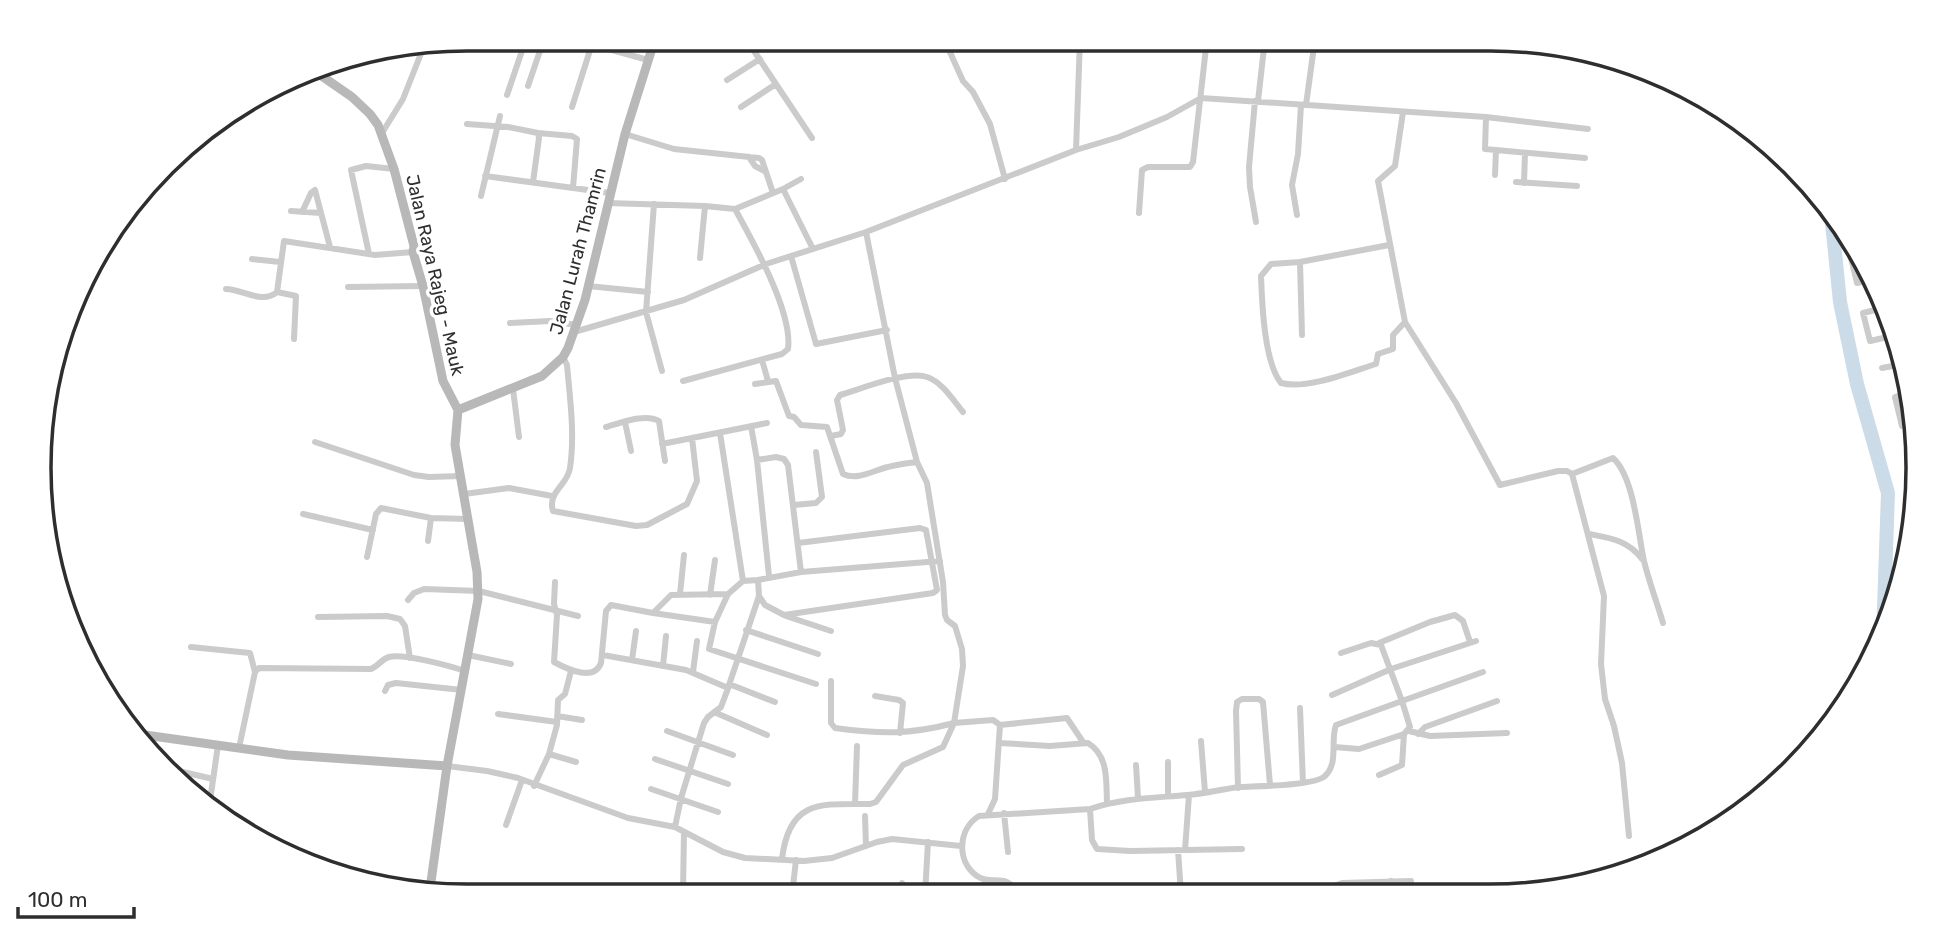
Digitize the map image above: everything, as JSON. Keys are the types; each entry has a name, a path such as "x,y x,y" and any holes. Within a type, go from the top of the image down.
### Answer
{"main road":[{"name":"Jalan Lurah Thamrin","path":"458,410 542,376 563,357 588,286 625,134 651,51"},
{"name":"Jalan Raya Rajeg - Mauk","path":"322,77 363,107 382,133 414,246 413,252 443,382 458,410"},
{"path":"431,882 447,766 479,591 455,445 458,410"},
{"path":"149,736 324,759 447,766"}],"street":[{"path":"508,95 522,51"},
{"path":"528,86 540,51"},
{"path":"572,107 590,51"},
{"path":"616,51 648,60"},
{"path":"755,51 811,138"},
{"path":"950,51 963,80 973,92 990,124 1005,179"},
{"path":"1076,150 1080,51"},
{"path":"1139,213 1142,170 1148,167 1191,167 1206,51"},
{"path":"1256,222 1249,167 1263,51"},
{"path":"1297,215 1292,185 1313,51"},
{"path":"382,133 403,99 422,53"},
{"path":"727,80 760,59"},
{"path":"741,107 776,84"},
{"path":"510,323 550,321 575,328 646,312 684,300 766,264 866,232 1076,150 1119,137 1167,117 1201,98 1486,117 1588,129"},
{"path":"1403,112 1395,166 1378,181 1405,322 1456,403 1500,485 1559,471 1572,474 1604,596 1601,664 1605,699 1615,726 1622,763 1629,836"},
{"path":"481,196 500,116"},
{"path":"1486,117 1485,149 1585,158"},
{"path":"467,124 572,136 577,139 573,188"},
{"path":"533,182 540,138 538,133"},
{"path":"625,134 662,147 749,157 755,166 766,172 773,193"},
{"path":"1495,175 1496,150"},
{"path":"1525,153 1520,183 1577,186"},
{"path":"369,254 351,170 366,166 394,169"},
{"path":"485,176 610,193"},
{"path":"607,203 735,209 801,179"},
{"path":"783,189 813,249"},
{"path":"302,212 315,190 330,247"},
{"path":"654,204 646,312 662,371"},
{"path":"700,258 705,206"},
{"path":"683,381 786,352 789,345 785,322 766,264 735,209"},
{"path":"291,211 321,213"},
{"path":"782,859 785,837 807,810 821,804 876,802 903,765 943,747 954,723 963,659 955,626 945,615 926,483 917,462 895,378 866,232"},
{"path":"277,292 285,241 369,254 413,252"},
{"path":"1389,245 1300,262 1268,265 1261,276 1264,329 1276,374 1281,383 1291,385 1314,382 1376,365 1378,354 1393,349 1394,335 1405,322"},
{"path":"791,256 816,344 887,330"},
{"path":"252,259 280,262"},
{"path":"1300,262 1302,335"},
{"path":"1852,263 1857,283 1862,282"},
{"path":"348,287 423,286"},
{"path":"588,286 648,292"},
{"path":"226,289 261,297 277,292 296,297 294,339"},
{"path":"1876,310 1863,313 1870,341 1885,338"},
{"path":"563,357 567,365 573,429 570,468 568,475 552,496 554,511 626,525 647,525 687,504 697,481 692,438"},
{"path":"762,360 768,381"},
{"path":"1882,368 1893,366"},
{"path":"831,436 841,434 843,430 837,397 895,378 915,375 927,377 937,383 963,412"},
{"path":"755,384 778,382 789,416 801,425 827,427 839,465 849,477 917,462"},
{"path":"513,389 519,437"},
{"path":"1900,395 1895,397 1904,426"},
{"path":"606,426 656,418 659,421 665,461"},
{"path":"625,422 631,451"},
{"path":"662,444 767,423"},
{"path":"751,426 769,576"},
{"path":"720,433 743,582"},
{"path":"315,442 414,475 461,476"},
{"path":"794,505 816,503 822,497 816,452"},
{"path":"757,460 776,457 784,459 788,466 801,572"},
{"path":"1572,474 1613,458 1617,461 1625,477 1645,564 1663,623"},
{"path":"464,494 509,488 552,496"},
{"path":"367,557 376,514 381,508 431,518 468,519"},
{"path":"303,514 373,530"},
{"path":"428,541 431,518"},
{"path":"784,615 933,593 937,590 936,561 926,530 920,527 798,543"},
{"path":"1589,534 1625,543 1635,550 1645,564"},
{"path":"680,594 684,555"},
{"path":"710,595 715,560"},
{"path":"816,684 709,649 715,622 728,594 743,582 769,576 936,561"},
{"path":"675,827 704,723 721,707 729,686 759,596 758,579"},
{"path":"555,582 554,662 571,671 596,671 603,655 606,611 610,606 620,605 715,622"},
{"path":"408,600 414,593 424,589 479,591 578,616"},
{"path":"653,613 670,595 728,594"},
{"path":"759,596 765,605 784,615 831,631"},
{"path":"1332,695 1391,669 1473,642 1463,621 1455,615 1379,643 1341,653"},
{"path":"318,617 387,616 400,619 404,626 410,659"},
{"path":"746,630 818,654"},
{"path":"632,660 636,631"},
{"path":"663,666 666,636"},
{"path":"693,673 697,641"},
{"path":"1379,643 1383,646 1410,727 1402,765 1379,775"},
{"path":"191,647 250,653 255,672 239,748"},
{"path":"468,654 511,664"},
{"path":"603,655 693,673 775,702"},
{"path":"255,672 262,668 371,669 391,656 441,663 465,671"},
{"path":"534,786 549,754 557,719 558,700 567,690 571,671"},
{"path":"1009,884 1002,879 984,879 971,870 961,846 968,825 979,816 1090,809 1138,798 1319,780 1331,769 1336,725 1483,672"},
{"path":"831,681 831,726 874,733 901,733 954,723 993,720 1000,725 1068,718 1083,742"},
{"path":"385,691 388,685 396,683 462,690"},
{"path":"874,696 903,703 901,733"},
{"path":"1238,788 1236,710 1237,702 1242,699 1259,699 1263,702 1270,785"},
{"path":"1418,734 1425,727 1497,701"},
{"path":"1300,708 1303,783"},
{"path":"714,712 767,734"},
{"path":"498,714 535,721 583,720"},
{"path":"988,814 995,799 1000,725"},
{"path":"667,731 733,755"},
{"path":"1334,747 1359,749 1407,733 1443,736 1507,733"},
{"path":"1201,741 1205,792"},
{"path":"999,743 1050,746 1083,742 1093,745 1104,761 1107,803"},
{"path":"210,795 218,746"},
{"path":"855,804 857,746"},
{"path":"549,754 576,762"},
{"path":"655,759 728,784"},
{"path":"1168,762 1168,796"},
{"path":"1136,765 1138,798"},
{"path":"447,766 487,771 522,780 628,818 675,827 732,855 745,858 832,858 892,839 961,846"},
{"path":"184,772 213,779"},
{"path":"506,825 522,780"},
{"path":"651,789 718,812"},
{"path":"1181,884 1182,850 1189,795"},
{"path":"1090,809 1092,840 1097,849 1242,849"},
{"path":"1004,813 1008,852"},
{"path":"865,816 866,846"},
{"path":"681,884 684,831"},
{"path":"926,884 928,842"},
{"path":"793,884 796,860"},
{"path":"984,879 984,884"},
{"path":"1391,881 1394,884"},
{"path":"1342,883 1411,881"}],"waterway":[{"path":"1833,232 1840,302 1857,384 1888,493 1884,600"}]}
